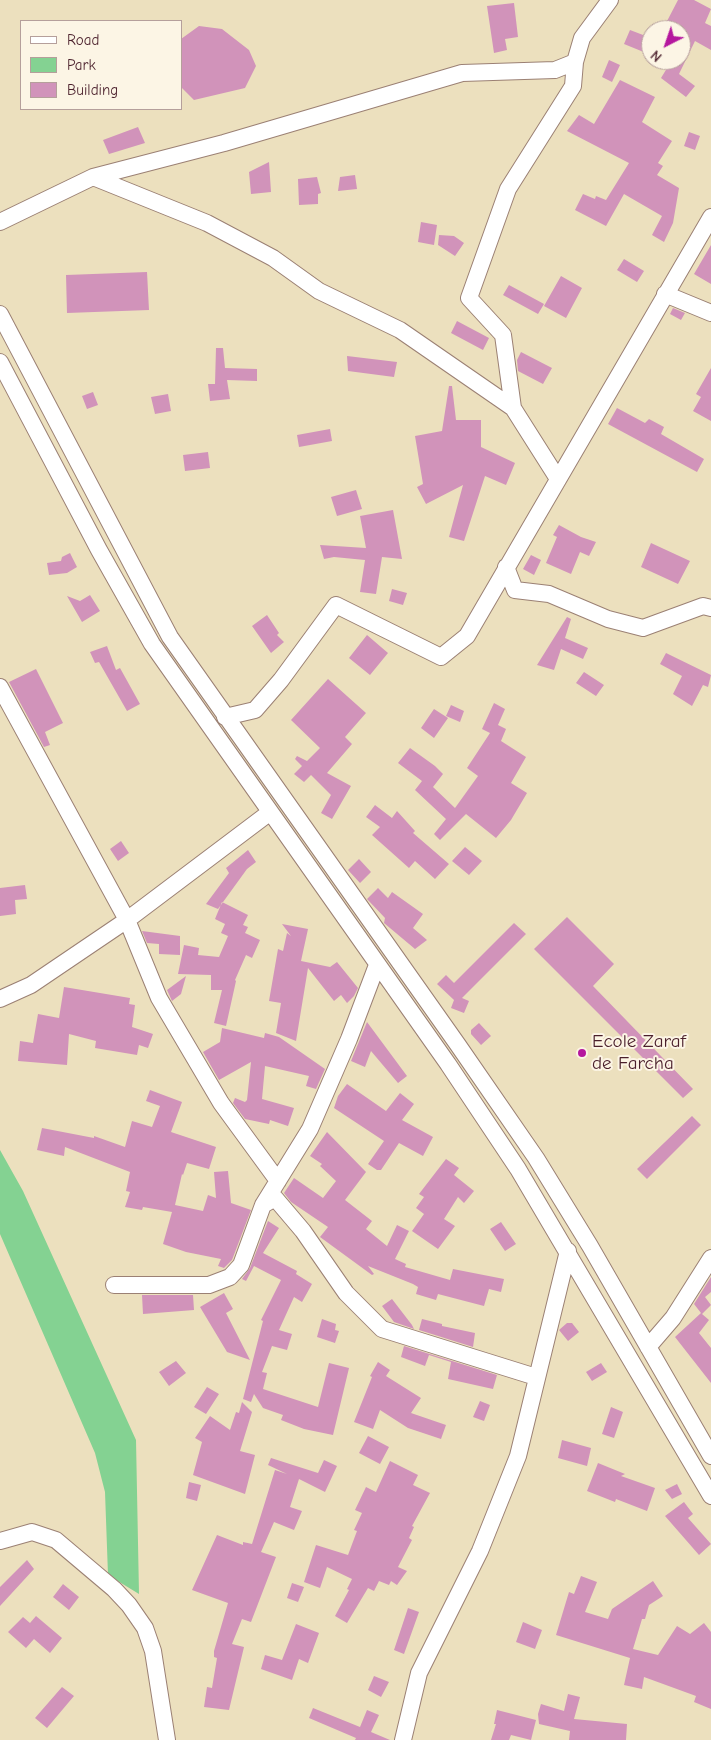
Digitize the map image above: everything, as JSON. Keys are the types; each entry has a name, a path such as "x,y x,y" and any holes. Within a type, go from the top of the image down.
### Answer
{"street":[{"path":"513,408 503,335 469,298 508,189 573,86 575,62 582,38 610,0"},
{"path":"0,222 93,178 224,143 462,73 555,70 575,62"},
{"path":"93,178 207,223 273,258 319,291 400,330 513,408 558,478"},
{"path":"225,717 255,710 281,680 336,605 441,657 468,636 506,567 711,217"},
{"path":"665,294 711,313"},
{"path":"0,314 170,636 536,1158 711,1456"},
{"path":"0,362 99,550 152,644 518,1169 568,1251 675,1439 711,1496"},
{"path":"506,567 515,590 550,594 608,618 643,628 703,606 711,608"},
{"path":"0,687 127,920 159,998 221,1103 278,1181"},
{"path":"0,999 31,985 127,920 269,813"},
{"path":"114,1285 209,1286 230,1277 240,1265 263,1205 310,1129 349,1039 377,965"},
{"path":"518,1169 536,1158"},
{"path":"263,1205 274,1198 302,1231 346,1293 382,1329 536,1377"},
{"path":"403,1740 419,1673 480,1551 518,1456 568,1251"},
{"path":"648,1347 674,1318 711,1258"},
{"path":"2,1538 32,1532 56,1540 114,1589 128,1605 145,1628 153,1651 167,1740"}],"green space":[{"path":"0,1150 23,1191 136,1440 139,1594 108,1575 105,1492 95,1453 0,1234"}],"building":[{"path":"678,0 694,0 711,9 705,23 711,26 711,50 695,41 691,49 691,20 668,20"},
{"path":"514,3 518,37 505,39 507,50 494,53 487,6"},
{"path":"199,26 222,29 249,50 256,66 245,88 194,100 182,88 182,38"},
{"path":"630,30 641,34 641,51 624,44"},
{"path":"609,60 620,65 612,82 602,77"},
{"path":"666,70 681,70 679,74 695,86 686,97 661,78"},
{"path":"620,80 655,97 642,122 672,141 658,163 663,166 657,175 679,188 673,223 664,242 652,235 662,216 624,194 606,226 575,210 583,194 595,199 596,196 606,200 629,163 567,131 579,115 594,124"},
{"path":"138,127 145,143 109,154 103,140"},
{"path":"689,132 700,136 695,150 684,146"},
{"path":"269,162 271,192 251,194 249,172"},
{"path":"355,175 357,189 338,191 340,177"},
{"path":"317,177 321,193 318,194 318,204 299,205 298,179"},
{"path":"421,222 437,225 434,245 418,242"},
{"path":"439,235 454,236 464,243 455,256 438,245"},
{"path":"711,245 711,284 694,274"},
{"path":"624,259 644,271 637,282 617,270"},
{"path":"147,272 149,310 67,313 66,275"},
{"path":"561,276 582,288 566,318 544,306"},
{"path":"509,285 544,304 538,314 503,295"},
{"path":"673,308 685,313 681,320 670,314"},
{"path":"457,321 489,338 483,350 451,333"},
{"path":"216,348 223,348 225,368 257,369 257,381 227,380 230,399 210,401 208,384 215,384"},
{"path":"521,352 552,368 543,384 518,371 517,360"},
{"path":"347,356 397,362 394,377 348,371"},
{"path":"711,368 711,421 693,411 701,397 696,394"},
{"path":"449,386 452,386 456,420 481,420 481,447 515,463 506,485 485,476 464,541 449,537 463,485 426,504 417,487 423,484 415,436 442,431"},
{"path":"93,392 98,405 87,409 82,396"},
{"path":"168,394 171,411 155,414 151,397"},
{"path":"617,408 645,423 649,419 664,427 661,434 704,459 697,472 608,424"},
{"path":"330,429 332,441 299,447 297,435"},
{"path":"208,452 210,468 185,471 183,455"},
{"path":"356,490 362,509 337,516 331,497"},
{"path":"393,510 402,559 382,557 376,594 360,592 365,560 334,557 324,559 320,545 366,548 360,516"},
{"path":"559,525 581,537 596,542 589,556 580,552 571,574 546,563 557,537 553,535"},
{"path":"651,543 690,561 678,584 641,567"},
{"path":"70,553 77,567 67,573 49,575 47,563 61,561 62,557"},
{"path":"531,555 541,560 534,575 523,569"},
{"path":"392,589 407,593 403,605 389,601"},
{"path":"90,595 100,611 82,622 67,596 80,601"},
{"path":"267,615 279,633 277,635 284,642 271,653 252,626"},
{"path":"567,617 571,619 565,638 588,648 583,659 561,649 554,670 537,665"},
{"path":"367,635 388,653 370,675 349,658"},
{"path":"107,646 116,670 120,668 140,704 127,711 99,662 95,663 90,652"},
{"path":"666,653 711,675 708,687 703,685 692,706 673,694 682,676 660,664"},
{"path":"36,669 63,723 45,732 50,745 44,747 9,682"},
{"path":"584,672 604,685 596,696 576,683"},
{"path":"328,679 366,713 345,737 352,744 327,773 351,786 332,819 321,813 331,795 311,775 304,782 294,774 302,766 295,759 297,756 307,761 320,748 291,720"},
{"path":"494,703 505,709 498,725 506,729 501,741 526,757 511,783 527,793 511,820 496,838 466,814 440,840 434,834 446,819 415,790 422,781 398,763 410,748 435,766 443,774 433,787 455,808 478,776 467,768 490,733 482,729"},
{"path":"451,705 464,711 460,722 446,716"},
{"path":"434,709 448,718 434,738 421,728"},
{"path":"375,805 392,818 397,811 415,831 413,833 449,864 435,879 415,861 409,868 372,835 380,827 366,817"},
{"path":"121,841 129,853 118,861 110,849"},
{"path":"465,847 482,861 469,875 452,861"},
{"path":"248,850 256,862 247,869 218,909 206,904 229,873 226,868"},
{"path":"359,859 371,872 360,883 348,870"},
{"path":"25,885 27,899 15,900 16,914 0,916 0,888"},
{"path":"378,888 388,898 392,892 423,914 413,928 427,940 415,949 384,923 385,918 367,899"},
{"path":"222,902 248,915 243,925 248,927 245,933 260,940 252,958 246,955 235,980 226,1026 214,1023 222,990 211,990 211,975 178,974 184,945 199,948 198,955 219,957 228,936 221,933 225,924 215,919"},
{"path":"567,917 614,964 593,986 693,1089 683,1098 534,949"},
{"path":"514,923 526,934 462,998 469,1001 464,1013 451,1008 454,1000 437,984 446,975 454,983"},
{"path":"282,924 308,929 301,961 330,967 337,962 358,988 354,996 347,1003 341,995 334,1001 308,968 296,1041 276,1033 281,1003 269,1001 278,949 283,951 287,933 291,936"},
{"path":"142,931 180,936 180,955 159,954 159,944 147,943"},
{"path":"186,976 181,994 172,1001 167,990"},
{"path":"64,987 130,998 129,1004 135,1005 132,1027 153,1034 148,1048 139,1045 137,1055 95,1048 96,1041 69,1034 67,1065 18,1061 20,1041 33,1043 38,1014 59,1018"},
{"path":"367,1022 407,1076 398,1083 371,1051 365,1067 351,1061"},
{"path":"479,1023 491,1036 481,1045 471,1034 471,1030"},
{"path":"222,1028 264,1038 265,1033 279,1037 325,1069 316,1089 306,1086 309,1076 265,1066 262,1099 294,1108 288,1126 270,1120 269,1124 245,1119 233,1103 235,1098 245,1102 247,1100 251,1062 219,1080 203,1052 220,1042"},
{"path":"347,1084 386,1111 400,1093 414,1104 402,1120 433,1137 423,1156 399,1143 381,1170 377,1170 368,1164 384,1141 334,1108 338,1096"},
{"path":"150,1090 182,1102 171,1132 216,1147 209,1169 187,1163 182,1174 175,1205 203,1211 208,1195 216,1198 214,1172 228,1171 231,1203 251,1210 232,1260 224,1268 218,1266 221,1259 186,1252 163,1244 172,1212 143,1207 142,1210 125,1207 130,1192 126,1191 130,1172 65,1147 64,1156 37,1150 42,1128 94,1138 94,1136 125,1147 132,1121 152,1127 160,1106 146,1101"},
{"path":"692,1116 701,1125 647,1179 637,1169"},
{"path":"327,1132 366,1172 345,1200 372,1221 366,1229 387,1246 397,1225 409,1231 395,1259 406,1264 405,1267 450,1280 453,1269 504,1279 501,1292 489,1289 484,1306 438,1294 436,1300 416,1294 418,1287 413,1284 368,1266 374,1274 372,1275 320,1237 328,1227 291,1202 284,1193 294,1178 323,1198 336,1181 320,1166 322,1164 310,1156"},
{"path":"446,1159 459,1168 454,1175 474,1191 464,1203 458,1197 444,1219 455,1226 438,1249 412,1231 424,1214 416,1208 424,1197 419,1194"},
{"path":"268,1221 279,1228 263,1253 297,1271 296,1274 312,1284 302,1302 294,1297 279,1330 292,1334 287,1350 272,1346 262,1372 267,1373 263,1389 318,1407 329,1363 349,1368 333,1435 304,1429 281,1420 283,1415 263,1408 254,1394 251,1402 243,1399 263,1321 261,1320 281,1280 254,1266 246,1281 242,1279 250,1268"},
{"path":"501,1222 516,1244 505,1251 490,1229"},
{"path":"711,1277 711,1292 705,1297 711,1305 702,1314 709,1320 699,1333 711,1348 711,1383 675,1337 701,1313 694,1304"},
{"path":"224,1293 233,1309 226,1313 250,1360 227,1352 200,1307"},
{"path":"142,1295 193,1295 194,1310 143,1314"},
{"path":"392,1299 414,1329 394,1322 382,1306"},
{"path":"322,1319 336,1324 335,1330 339,1331 335,1343 317,1337"},
{"path":"422,1319 442,1324 442,1326 475,1333 473,1347 419,1330"},
{"path":"567,1323 572,1323 579,1332 568,1341 559,1330"},
{"path":"404,1346 497,1375 493,1389 448,1379 451,1362 429,1355 425,1366 401,1357"},
{"path":"176,1361 186,1373 169,1386 159,1372"},
{"path":"378,1362 390,1370 386,1376 421,1398 411,1413 446,1425 441,1439 408,1428 380,1410 373,1429 354,1422 372,1377 370,1376"},
{"path":"601,1363 607,1372 592,1381 586,1372"},
{"path":"207,1387 219,1394 206,1414 194,1407"},
{"path":"480,1401 490,1405 484,1421 473,1417"},
{"path":"242,1402 252,1412 240,1451 255,1455 245,1494 193,1475 202,1442 195,1438 210,1416 230,1430 236,1412 239,1413"},
{"path":"611,1407 623,1412 614,1438 602,1434"},
{"path":"368,1436 389,1447 380,1464 359,1453"},
{"path":"562,1440 591,1448 587,1466 558,1458"},
{"path":"271,1458 318,1473 324,1460 337,1466 325,1492 299,1479 290,1507 302,1511 294,1530 274,1522 261,1552 276,1557 251,1622 242,1619 232,1644 244,1647 229,1710 204,1707 207,1687 212,1688 217,1658 214,1657 214,1651 228,1603 192,1590 217,1535 243,1545 243,1542 252,1544 275,1470 287,1474 268,1465"},
{"path":"390,1461 418,1475 413,1485 430,1493 412,1526 414,1527 409,1538 412,1540 398,1567 407,1571 397,1585 391,1581 389,1585 379,1581 374,1591 368,1588 347,1623 335,1616 349,1590 347,1589 352,1579 327,1567 320,1588 304,1582 316,1545 348,1555 357,1531 354,1530 362,1513 355,1510 366,1487 376,1492"},
{"path":"598,1463 625,1474 621,1476 655,1488 647,1511 616,1499 615,1502 587,1491"},
{"path":"189,1482 201,1485 197,1501 186,1498"},
{"path":"677,1484 682,1494 672,1499 665,1490"},
{"path":"684,1502 693,1514 688,1518 711,1544 699,1555 665,1516"},
{"path":"27,1560 34,1569 0,1606 0,1587"},
{"path":"581,1576 597,1582 585,1612 608,1619 612,1609 653,1581 663,1596 649,1605 645,1619 642,1619 633,1649 658,1655 677,1626 690,1634 704,1623 711,1632 711,1709 694,1702 696,1696 644,1677 642,1689 624,1685 630,1658 556,1635 569,1592 574,1594"},
{"path":"292,1583 304,1587 298,1602 287,1598"},
{"path":"63,1584 79,1597 69,1610 53,1597"},
{"path":"408,1608 419,1612 404,1654 394,1650"},
{"path":"36,1616 62,1638 50,1653 34,1639 26,1648 8,1632 23,1617 30,1623"},
{"path":"523,1622 542,1630 535,1649 516,1642"},
{"path":"296,1624 319,1633 308,1663 299,1659 292,1680 261,1669 265,1655 282,1660"},
{"path":"374,1676 389,1682 381,1697 368,1690"},
{"path":"62,1687 74,1696 47,1728 35,1718"},
{"path":"568,1694 580,1697 574,1719 627,1724 626,1740 569,1740 570,1731 539,1724 538,1714 541,1704 564,1711"},
{"path":"313,1708 360,1727 367,1710 379,1715 371,1732 390,1740 355,1740 356,1738 309,1718"},
{"path":"497,1710 536,1720 531,1740 511,1735 509,1740 491,1740 496,1724 494,1724"}],"place":[{"name":"Ecole Zaraf de Farcha","path":"582,1053"}]}
